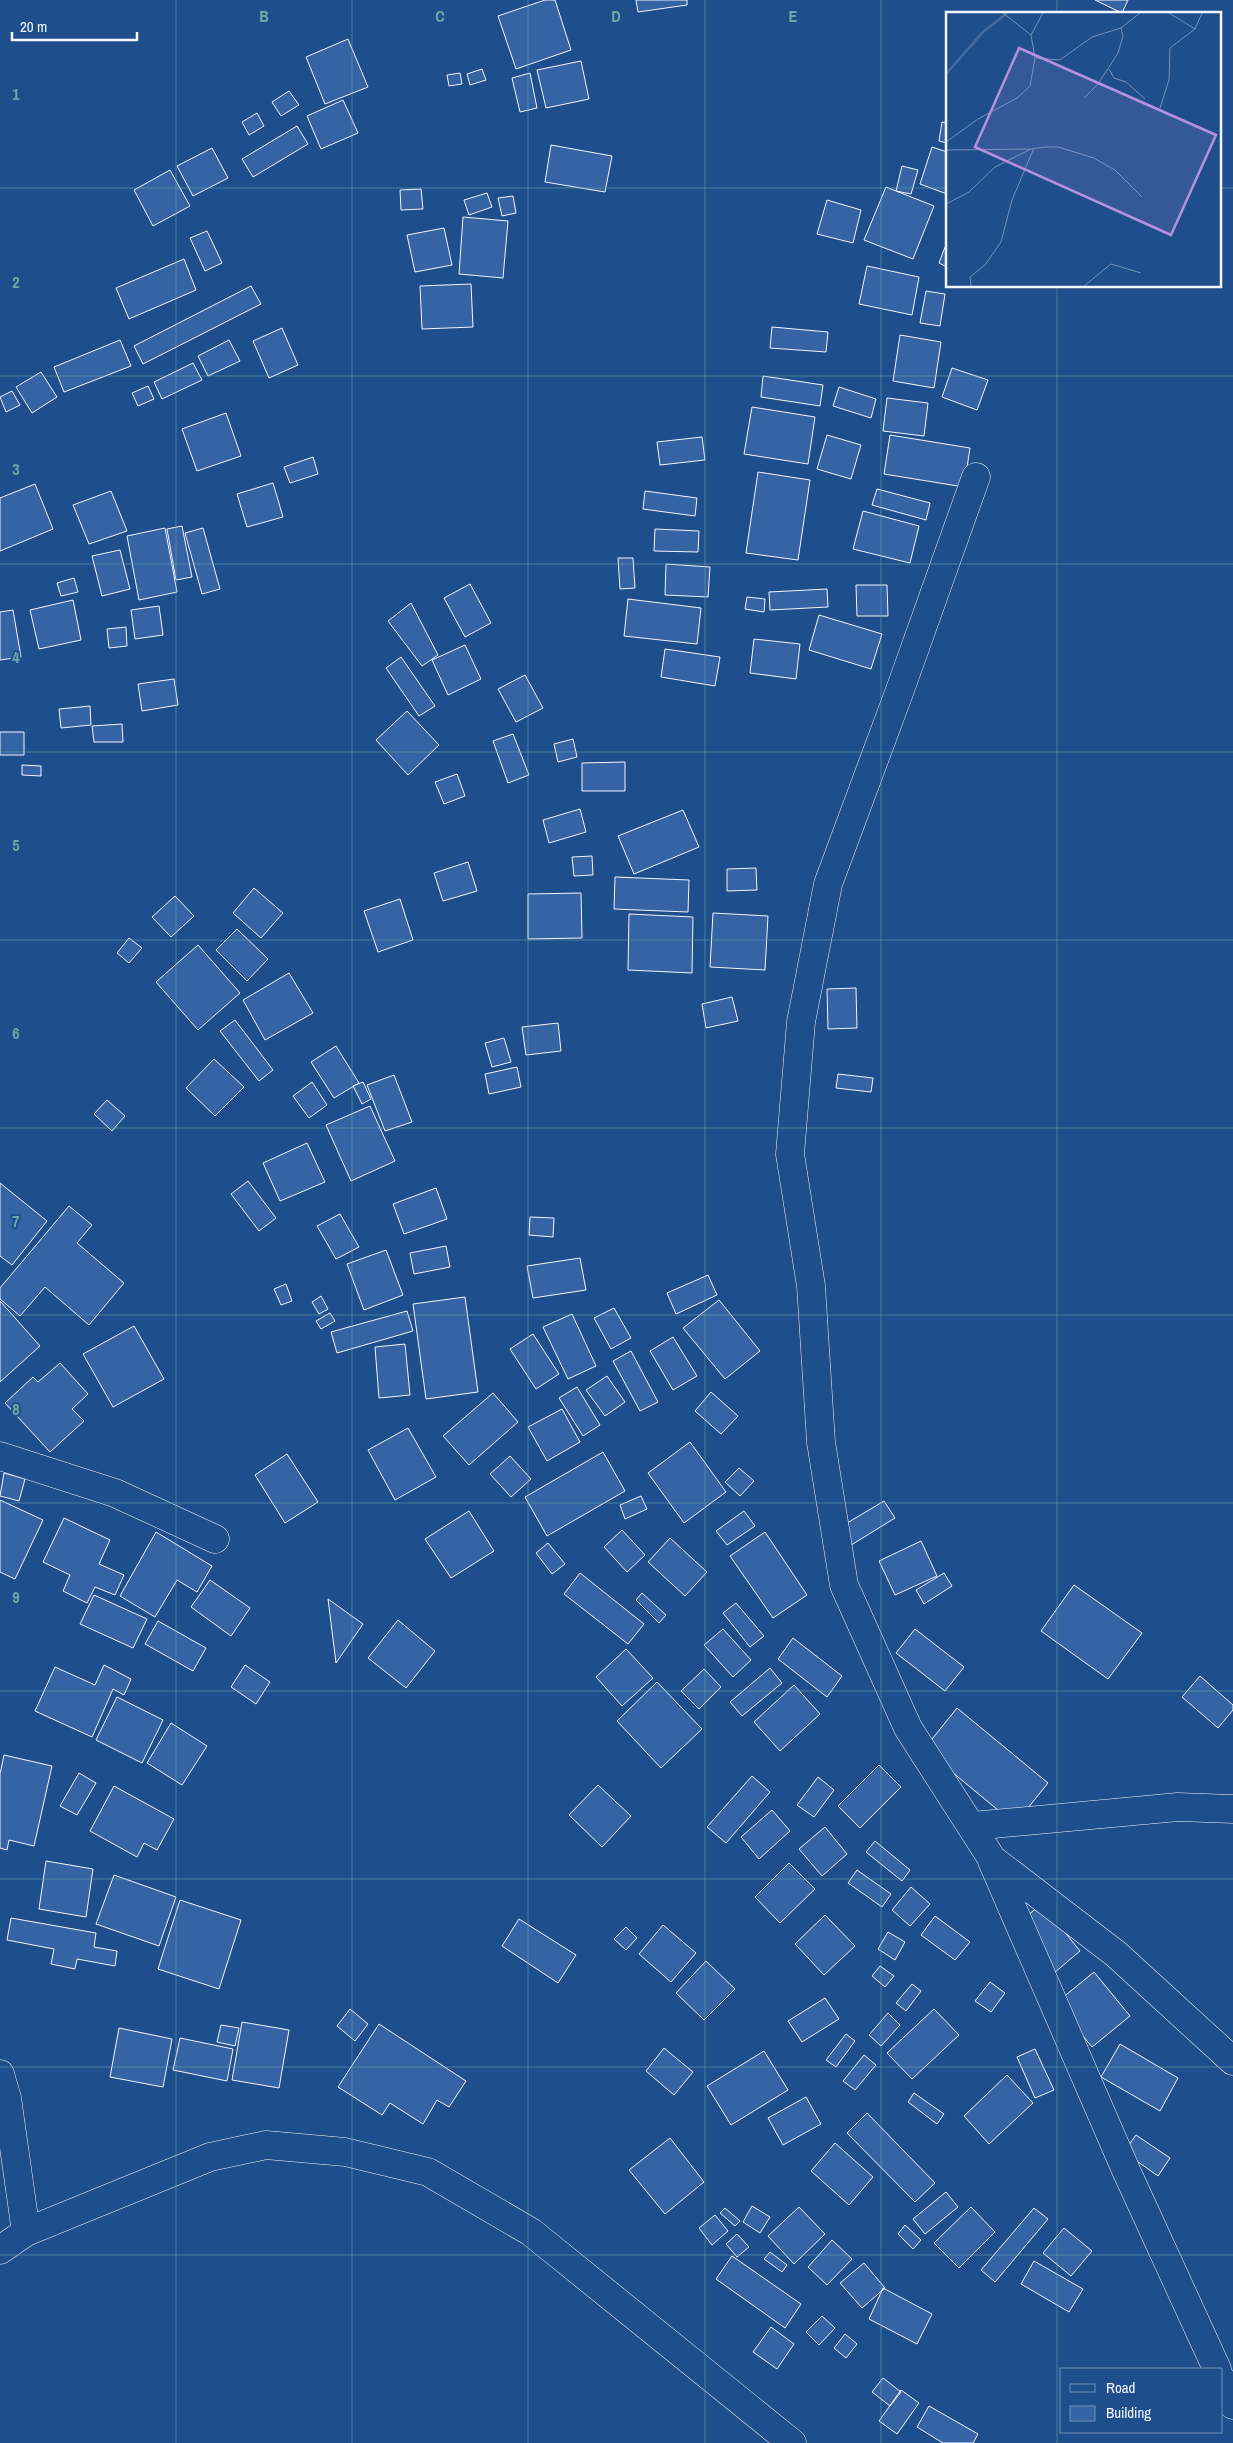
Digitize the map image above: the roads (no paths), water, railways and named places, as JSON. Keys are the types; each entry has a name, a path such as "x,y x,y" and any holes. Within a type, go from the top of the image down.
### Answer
{"street":[{"path":"976,477 828,884 801,1022 790,1154 811,1286 821,1442 844,1585 908,1728 992,1859 1121,2159 1217,2368"},
{"path":"0,1456 115,1494 215,1539"},
{"path":"972,1826 1178,1807 1233,1809"},
{"path":"992,1859 1116,1954 1233,2061"},
{"path":"0,2074 7,2098 26,2232"},
{"path":"0,2250 26,2232 210,2157 266,2146 345,2152 428,2172 530,2232 792,2443"},
{"path":"1223,2382 1233,2404"}]}
